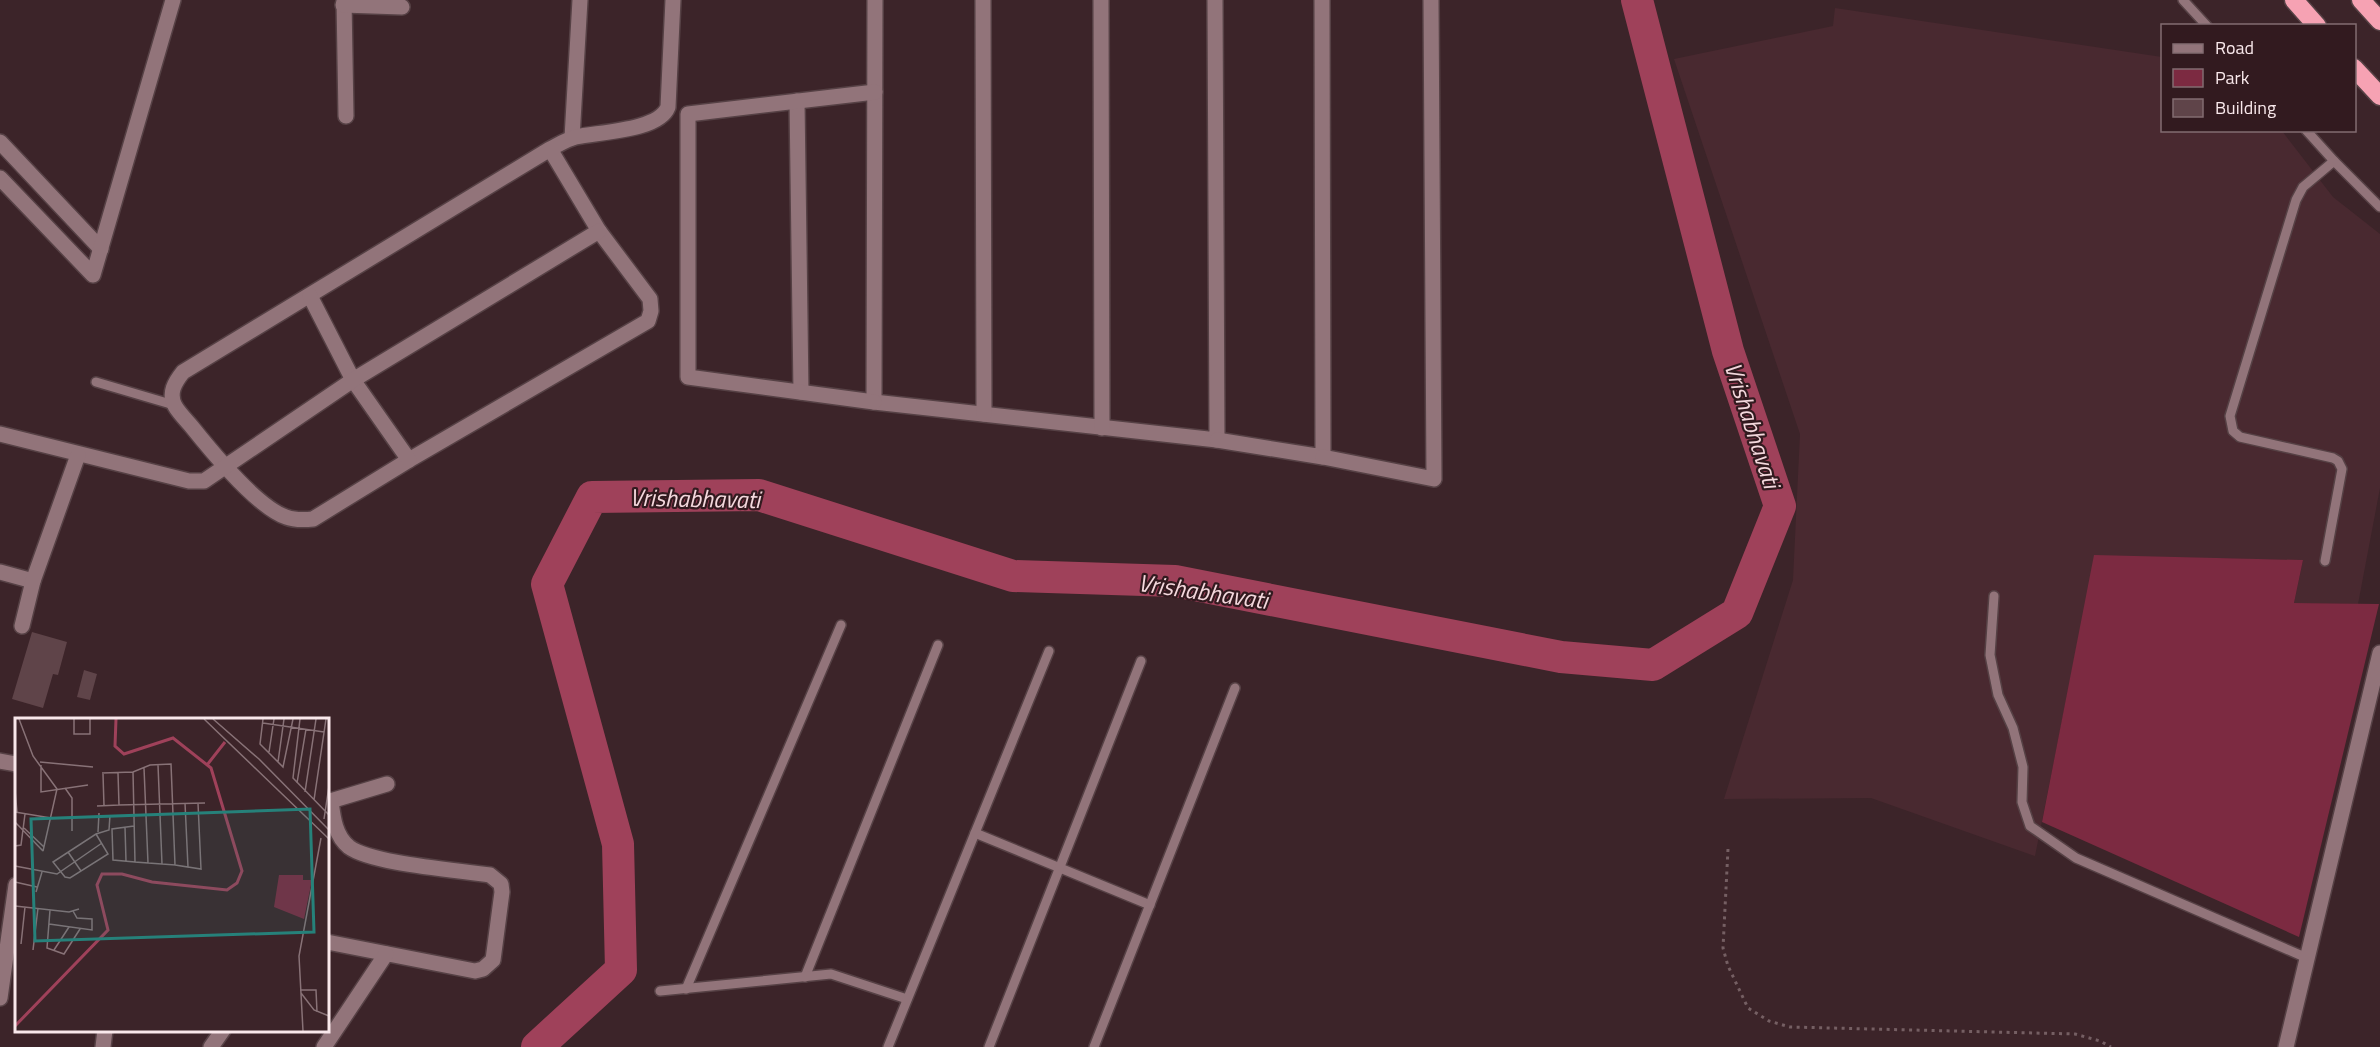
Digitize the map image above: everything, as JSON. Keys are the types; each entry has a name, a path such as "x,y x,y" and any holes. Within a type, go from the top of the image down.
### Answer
{"highway":[{"path":"2294,0 2315,24"},
{"path":"2361,0 2380,21"},
{"path":"2356,69 2380,96"}],"street":[{"path":"0,178 93,276 171,0"},
{"path":"572,138 580,0"},
{"path":"550,149 599,231 650,299 651,311 648,321 409,460 313,519 286,517 272,510 225,466 174,405 172,392 183,372 550,149 572,138 646,125 662,118 666,113 673,0"},
{"path":"874,402 875,0"},
{"path":"983,0 984,414"},
{"path":"1101,0 1102,428"},
{"path":"1215,0 1217,440"},
{"path":"1322,0 1323,458"},
{"path":"875,92 688,114 688,377 874,402 1217,440 1434,479 1431,0"},
{"path":"346,116 344,3 402,7"},
{"path":"797,101 801,392"},
{"path":"0,142 101,249"},
{"path":"0,434 189,482 204,480 353,380 599,231"},
{"path":"310,296 353,380 409,460"},
{"path":"22,626 33,581 78,454"},
{"path":"0,572 33,581"},
{"path":"2286,1047 2380,653"},
{"path":"0,762 15,764"},
{"path":"328,942 475,971 483,969 493,960 502,892 501,884 490,875 367,857 347,846 335,828 329,801 387,784"},
{"path":"0,998 15,892"},
{"path":"324,1047 386,954"},
{"path":"103,1047 105,1032"},
{"path":"211,1047 222,1032"}],"lane":[{"path":"2183,0 2205,24"},
{"path":"2308,132 2380,207"},
{"path":"2325,561 2342,469 2338,461 2240,437 2234,431 2230,416 2296,200 2303,187 2334,161"},
{"path":"96,382 174,405"},
{"path":"1994,596 1990,655 1998,696 2013,728 2023,767 2022,802 2030,826 2076,858 2307,958"},
{"path":"686,989 841,625"},
{"path":"805,977 938,645"},
{"path":"888,1047 1049,651"},
{"path":"990,1047 1141,662"},
{"path":"1094,1047 1235,688"},
{"path":"975,833 1150,905"},
{"path":"660,991 831,974 907,999"}],"path":[{"path":"1728,849 1723,948 1728,966 1748,1008 1768,1021 1790,1027 2074,1034 2100,1041 2110,1047"}],"shaded area":[{"path":"1835,8 2161,57 2161,132 2283,132 2333,197 2380,234 2380,488 2358,604 2294,603 2303,560 2095,556 2035,856 1871,798 1724,799 1793,580 1800,434 1674,59 1833,26"}],"green space":[{"path":"2094,555 2303,560 2294,603 2379,604 2299,937 2042,822"}],"building":[{"path":"32,632 67,642 58,675 53,674 43,708 12,699"},
{"path":"84,670 97,674 90,700 77,697"}],"waterway":[{"name":"Vrishabhavati","path":"537,1047 621,970 618,844 547,584 592,497 759,495 1013,576 1175,581 1561,657 1653,665 1737,613 1780,506 1728,351 1637,0"}]}
